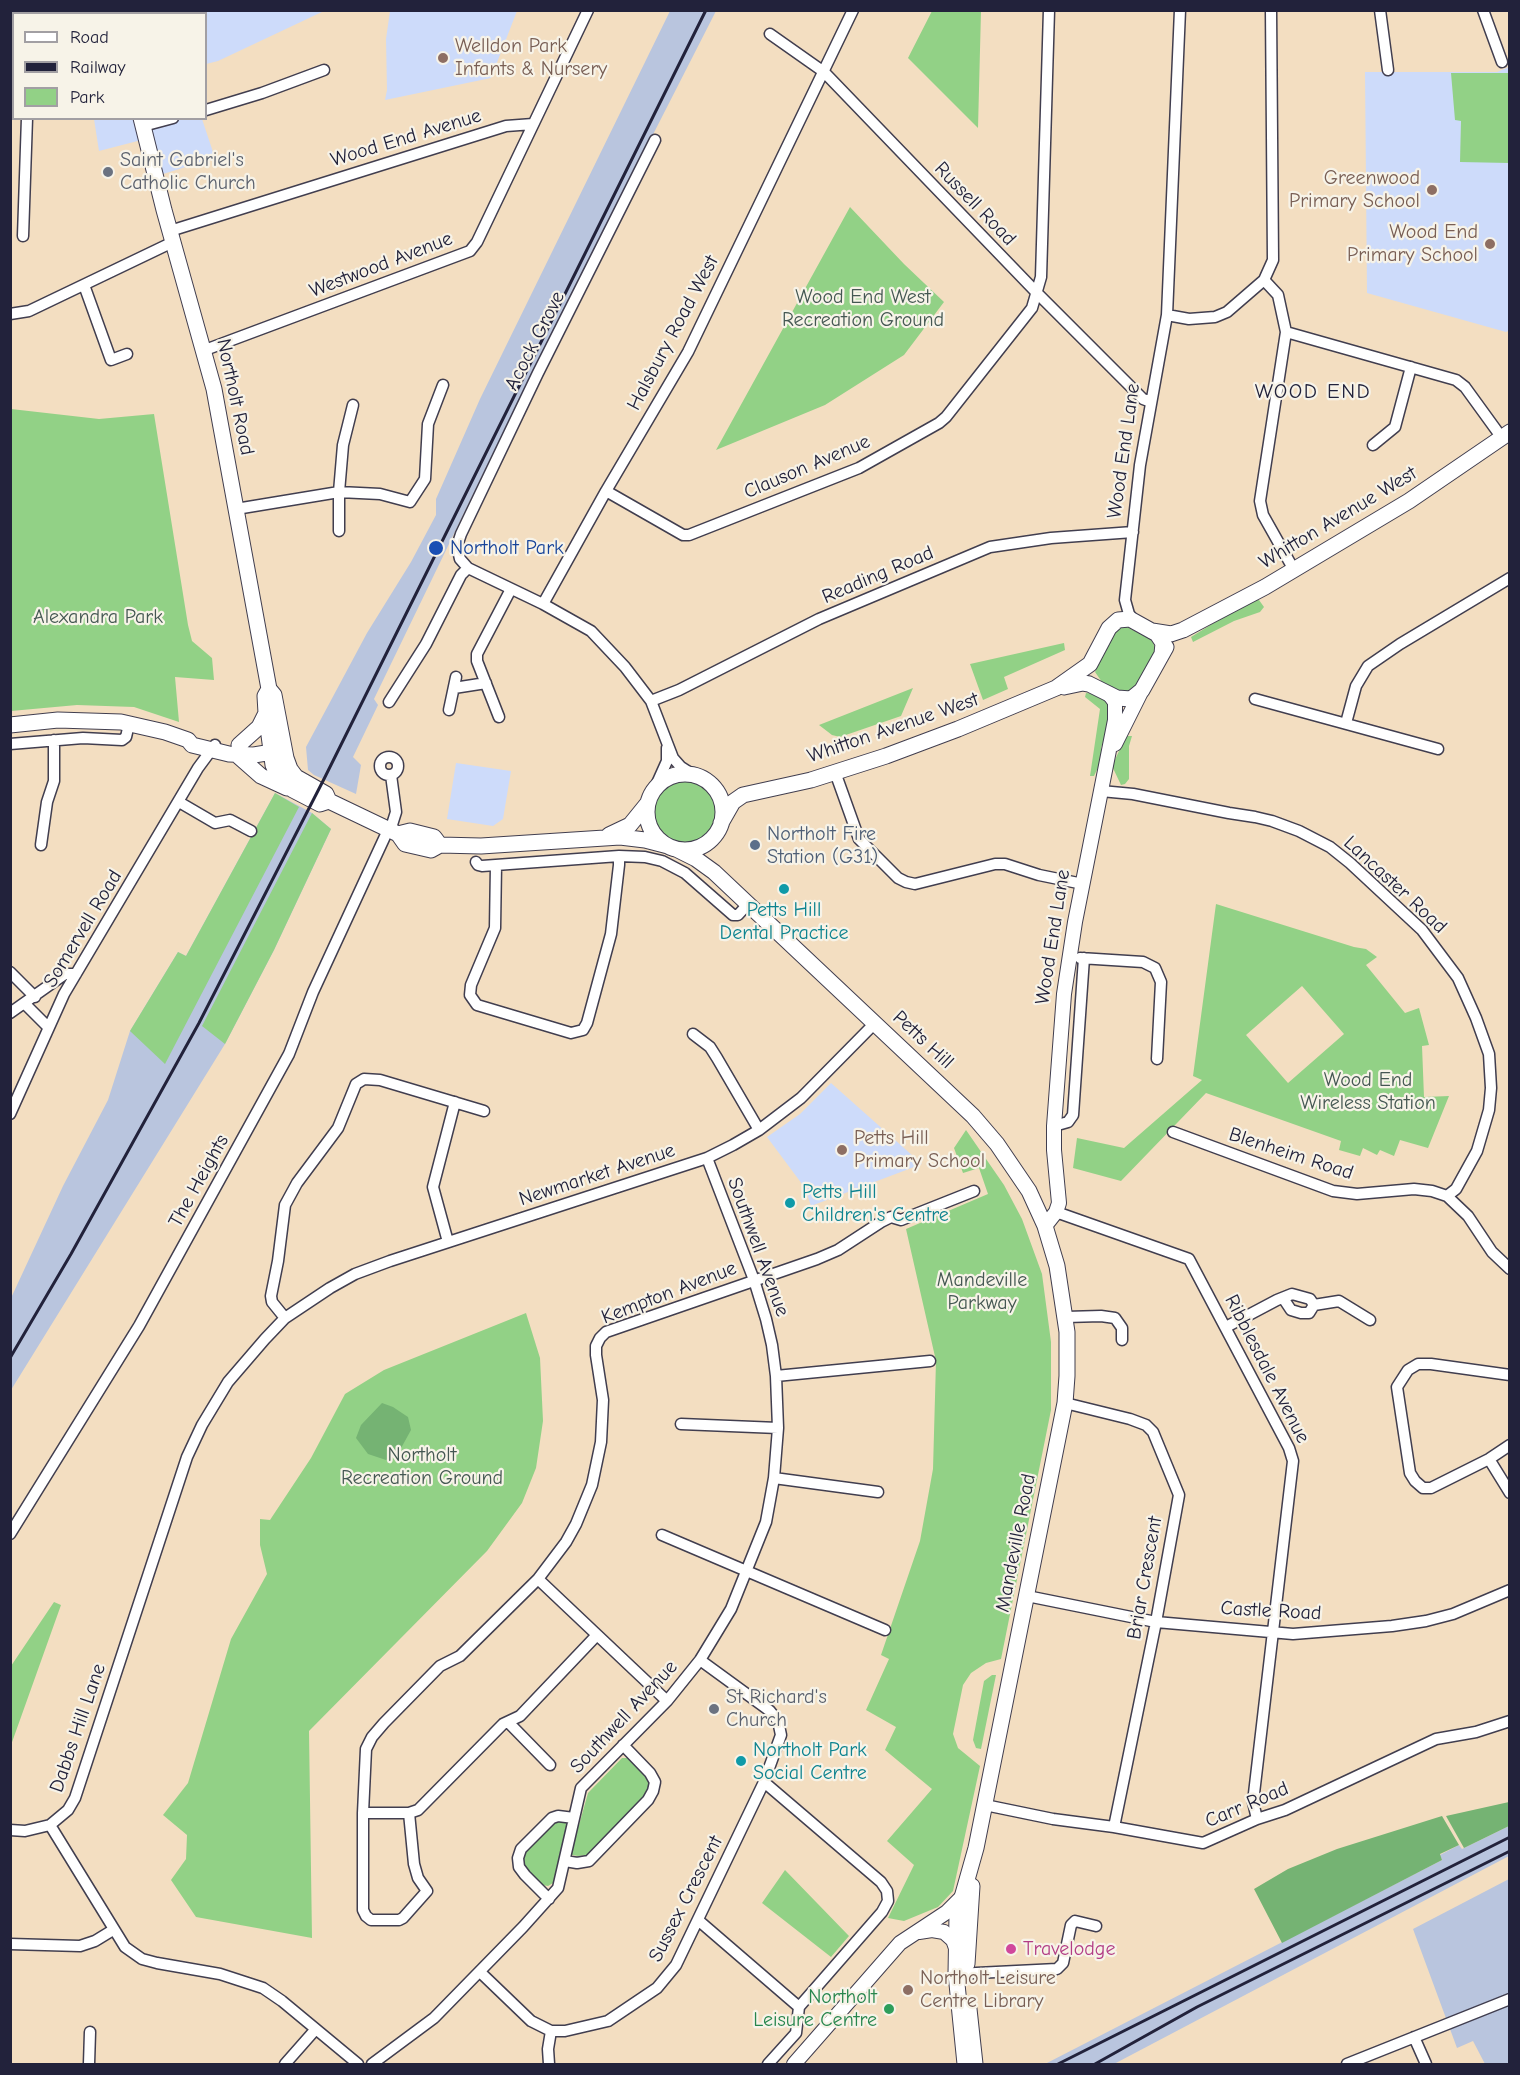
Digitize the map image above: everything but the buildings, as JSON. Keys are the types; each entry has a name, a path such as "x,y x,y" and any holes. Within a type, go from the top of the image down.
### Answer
{"main road":[{"name":"Northolt Road","path":"142,122 214,389 269,689 274,694 277,747 278,776 293,790 320,804 329,801 326,794 305,783 293,773 277,747 266,713 265,696 269,689"},
{"name":"Whitton Avenue West","path":"1152,631 1171,634 1183,630 1294,570 1409,501 1506,435"},
{"path":"1109,628 1118,620 1135,622 1161,638 1162,654"},
{"name":"Whitton Avenue West","path":"1047,693 1072,679 1090,664 1109,628"},
{"name":"Whitton Avenue West","path":"1154,669 1173,638 1183,630"},
{"path":"1090,664 1088,679 1109,694 1124,700 1137,696 1142,690"},
{"name":"Wood End Lane","path":"1142,690 1154,669"},
{"name":"Whitton Avenue West","path":"698,777 730,792 750,793 787,786 932,740 1047,693 1083,683 1095,686"},
{"path":"237,750 258,727 266,713"},
{"path":"10,725 85,720 129,724 204,745 254,755 277,747"},
{"path":"237,750 268,780 293,790"},
{"path":"714,872 708,856 718,829 722,816 721,801 714,788 698,777 672,776 659,784 651,796 647,816 652,831 662,842 672,847 685,850 702,846 718,829"},
{"name":"Whitton Avenue West","path":"718,829 733,802 750,793"},
{"name":"Petts Hill","path":"596,838 630,825 641,815 651,796"},
{"name":"Petts Hill","path":"329,801 392,832 405,844 431,850 440,844 481,846 596,838 636,838 672,847 714,872 955,1099 990,1136 1021,1179 1045,1226"},
{"name":"Mandeville Road","path":"961,1931 1065,1403 1068,1362 1065,1317 1057,1266 1045,1226"},
{"name":"Mandeville Road","path":"965,2064 962,1897 972,1868"},
{"name":"Mandeville Road","path":"962,1974 975,2064"}],"street":[{"path":"533,124 588,10"},
{"name":"Halsbury Road West","path":"543,604 688,352 853,10"},
{"name":"Clauson Avenue","path":"606,491 683,535 689,535 859,468 946,417 1032,308 1037,293 1041,277 1049,10"},
{"name":"Wood End Lane","path":"1109,628 1125,594 1140,465 1167,315 1180,10"},
{"path":"1167,315 1189,319 1221,315 1236,305 1263,280 1273,260 1271,10"},
{"path":"1380,10 1388,70"},
{"path":"1483,10 1502,62"},
{"name":"Russell Road","path":"770,34 824,72 1037,293 1143,399 1151,402"},
{"path":"207,110 262,93 324,70"},
{"path":"23,236 27,120"},
{"path":"142,122 158,120"},
{"name":"Wood End Avenue","path":"10,314 29,311 84,285 172,236 506,126 533,124"},
{"name":"Westwood Avenue","path":"204,350 470,251 477,242 533,124"},
{"name":"Acock Grove","path":"464,564 457,546 465,526 538,373 655,140"},
{"path":"1263,280 1278,295 1286,332 1260,501 1263,515 1294,570"},
{"path":"84,285 111,360 127,354"},
{"path":"1286,332 1456,380 1466,387 1506,435"},
{"path":"1373,445 1395,427 1411,367"},
{"path":"236,509 339,492 380,494 410,502 424,479 428,424 443,385"},
{"path":"339,531 339,492 343,445 352,405"},
{"name":"Reading Road","path":"651,701 679,690 819,619 990,547 1051,538 1133,532"},
{"path":"389,702 426,644 461,575 464,564 591,631 625,667 651,701 667,745 677,763 698,777"},
{"path":"1346,723 1356,686 1368,666 1509,578"},
{"path":"499,717 477,661 477,654 511,589"},
{"name":"Wood End Lane","path":"1125,594 1127,610 1135,622"},
{"path":"449,710 455,682 486,683"},
{"name":"Wood End Lane","path":"1109,757 1142,690"},
{"name":"Wood End Lane","path":"1056,1212 1059,1197 1054,1157 1054,1126 1064,994 1077,957 1083,884 1116,713 1114,702 1109,694"},
{"path":"1255,699 1438,749"},
{"path":"10,744 83,738 122,740 126,737 129,724"},
{"path":"41,845 46,808 54,781 54,740"},
{"name":"Somervell Road","path":"10,1113 48,1027 76,974 198,768 204,745"},
{"path":"651,796 667,761 667,745"},
{"path":"835,772 859,838 898,878 906,882 915,884 995,864 1005,864 1039,875 1083,884"},
{"name":"The Heights","path":"10,1534 139,1326 289,1054 313,992 392,832 396,812 391,775"},
{"name":"Lancaster Road","path":"1101,791 1133,794 1255,816 1299,831 1330,847 1344,858 1422,930 1458,978 1489,1054 1491,1088 1489,1110 1477,1151 1456,1189 1447,1196"},
{"path":"179,802 215,823 230,820 251,831"},
{"path":"496,865 495,927 471,986 470,995 477,1005 571,1033 583,1030 587,1023 611,934 619,856"},
{"path":"476,862 480,866 619,856 645,857 670,865 696,881 733,915 738,915 748,904"},
{"path":"1077,957 1143,962 1155,968 1161,982 1157,1059"},
{"path":"10,972 35,997"},
{"path":"10,1014 65,974 76,974"},
{"path":"25,1004 48,1027"},
{"name":"Newmarket Avenue","path":"299,1309 355,1274 707,1158 759,1130 801,1098 875,1023"},
{"path":"693,1034 710,1047 759,1130"},
{"path":"285,1318 272,1302 271,1296 285,1205 297,1183 338,1128 356,1084 371,1078 484,1111"},
{"path":"448,1242 433,1187 455,1102"},
{"name":"Blenheim Road","path":"1173,1132 1333,1191 1357,1194 1414,1189 1447,1196"},
{"name":"Southwell Avenue","path":"372,2064 434,2018 558,1888 578,1797 585,1782 667,1701 700,1660 731,1609 766,1522 774,1478 778,1428 776,1376 766,1319 754,1280 707,1158"},
{"path":"754,1280 838,1250 891,1217 901,1220 974,1191"},
{"path":"1447,1196 1468,1216 1492,1252 1509,1269"},
{"path":"1045,1226 1056,1212"},
{"name":"Ribblesdale Avenue","path":"1056,1212 1189,1259 1284,1435 1293,1461 1253,1802 1257,1819"},
{"name":"Kempton Avenue","path":"538,1579 554,1560 576,1524 592,1485 598,1462 603,1421 603,1400 596,1355 596,1346 600,1338 606,1332 754,1280"},
{"path":"1226,1327 1292,1294 1310,1299 1314,1305 1339,1301 1370,1320"},
{"name":"Dabbs Hill Lane","path":"50,1825 68,1810 75,1798 188,1457 202,1425 228,1382 285,1318 299,1309"},
{"path":"1065,1317 1115,1318 1122,1328 1122,1340"},
{"path":"776,1376 930,1361"},
{"path":"1509,1375 1419,1364 1408,1370 1397,1387 1410,1473 1414,1481 1423,1488 1431,1488 1489,1459 1509,1445"},
{"name":"Briar Crescent","path":"1065,1403 1146,1425 1153,1432 1179,1495 1156,1622 1114,1827"},
{"path":"681,1424 778,1428"},
{"path":"1489,1459 1509,1494"},
{"path":"774,1478 878,1492"},
{"path":"662,1535 885,1630"},
{"path":"409,1813 414,1864 418,1878 427,1891 403,1918 371,1920 363,1910 363,1813 366,1749 384,1722 440,1666 460,1656 538,1579 667,1701"},
{"name":"Castle Road","path":"1027,1596 1156,1622 1293,1634 1345,1631 1426,1621 1453,1614 1509,1590"},
{"path":"363,1813 409,1813 418,1810 503,1724 520,1716 597,1635"},
{"name":"Sussex Crescent","path":"551,2031 578,2028 608,2020 657,1988 675,1965 764,1782 781,1735 778,1721 770,1711 700,1660"},
{"name":"Carr Road","path":"985,1805 1053,1819 1203,1843 1257,1819 1285,1810 1393,1757 1436,1739 1476,1732 1509,1721"},
{"path":"510,1722 550,1765"},
{"path":"565,1860 577,1863 589,1861 654,1791 654,1782 650,1773 623,1745"},
{"path":"764,1782 881,1882 887,1891 888,1901 882,1912 799,2007 796,2033 768,2064"},
{"path":"549,1899 525,1875 519,1867 518,1858 521,1849 552,1818 558,1816 574,1818"},
{"path":"10,1830 25,1831 50,1825 113,1930 125,1947 141,1959 220,1974 263,1988 358,2064"},
{"path":"931,1928 962,1897"},
{"path":"698,1920 799,2007"},
{"path":"794,2064 895,1948 911,1935 944,1921 961,1931"},
{"path":"962,1974 1057,1969 1064,1963 1071,1925 1075,1921 1096,1926"},
{"path":"931,1928 949,1936 961,1931"},
{"path":"10,1944 80,1946 95,1941 113,1930"},
{"path":"480,1972 531,2021 551,2031 548,2049 549,2064"},
{"path":"1347,2064 1509,1999"},
{"path":"285,2064 315,2030"},
{"path":"88,2064 90,2032"},
{"path":"1414,2037 1426,2064"}],"shaded area":[{"name":"Welldon Park Infants & Nursery","path":"390,10 517,11 491,78 385,100 387,90 386,39"},
{"path":"324,11 218,61 207,64 207,12 40,12"},
{"path":"670,11 716,11 537,362 374,699 378,705 353,757 361,765 356,794 308,770 306,747 367,633 411,562 436,515 436,499 480,399"},
{"name":"Greenwood Primary School","path":"1509,67 1510,330 1506,332 1367,293 1365,72 1497,72"},
{"path":"94,120 202,120 215,158 163,174 153,137 99,151"},
{"path":"456,763 511,771 503,819 493,826 447,819"},
{"path":"275,793 312,813 331,829 274,950 225,1044 11,1390 11,1298 63,1186 108,1100 130,1031 178,952 186,956"},
{"name":"Petts Hill Primary School","path":"831,1083 922,1164 811,1206 805,1188 767,1137 800,1114"},
{"path":"1509,1826 1509,1856 1114,2064 1045,2064 1442,1860 1440,1855 1459,1845 1462,1849"},
{"path":"1509,1879 1509,2064 1485,2064 1473,2041 1457,2048 1413,1929"}],"green space":[{"path":"932,11 981,11 978,128 908,58"},
{"path":"1451,73 1509,73 1509,163 1460,162 1461,121 1455,120"},
{"name":"Wood End West Recreation Ground","path":"850,207 944,302 904,355 825,405 716,450"},
{"name":"Alexandra Park","path":"11,409 99,419 154,414 188,625 192,641 212,658 214,680 175,677 179,722 134,707 77,705 11,711"},
{"path":"1251,600 1259,600 1264,607 1260,612 1234,621 1193,642 1191,637"},
{"path":"1125,626 1152,640 1156,650 1134,690 1123,693 1102,682 1095,672 1114,633 1120,627"},
{"path":"1064,643 1065,650 1004,677 1008,689 983,700 970,664"},
{"path":"913,688 901,716 840,737 832,735 819,725"},
{"path":"1086,693 1096,694 1105,700 1111,708 1112,716 1101,748 1103,757 1094,776 1090,776 1100,709 1085,697"},
{"path":"1126,736 1132,736 1129,746 1129,779 1121,785 1112,766"},
{"path":"685,781 697,783 707,790 714,800 716,812 714,824 707,834 697,841 685,843 673,841 663,834 656,824 654,812 656,800 663,790 673,783"},
{"path":"275,793 299,807 165,1064 130,1031 178,952 186,956"},
{"path":"312,813 331,829 274,950 225,1044 202,1026"},
{"name":"Wood End Wireless Station","path":"1216,904 1366,949 1377,957 1366,965 1405,1013 1419,1008 1429,1045 1422,1046 1424,1097 1449,1096 1428,1148 1400,1140 1394,1156 1380,1150 1377,1155 1363,1148 1360,1156 1339,1150 1341,1141 1206,1093 1121,1181 1073,1168 1077,1138 1124,1148 1202,1080 1193,1076","holes":["1302,986 1344,1034 1288,1083 1246,1035"]},
{"name":"Mandeville Parkway","path":"966,1130 1004,1185 1022,1219 1042,1274 1051,1342 1051,1410 1001,1659 986,1663 971,1673 963,1685 953,1734 958,1748 980,1766 953,1891 938,1907 904,1921 888,1918 914,1865 887,1841 932,1789 885,1750 896,1727 866,1710 889,1659 881,1655 920,1541 933,1469 936,1361 906,1229 988,1194 979,1168 963,1173 954,1148"},
{"name":"Northolt Recreation Ground","path":"526,1313 540,1358 543,1421 536,1468 522,1503 487,1551 309,1731 312,1938 196,1917 171,1880 186,1859 187,1835 163,1815 188,1783 231,1639 267,1574 260,1545 260,1519 270,1520 311,1458 345,1394 384,1370"},
{"path":"382,1403 408,1417 411,1430 400,1450 386,1460 368,1454 356,1438 361,1425"},
{"path":"54,1602 61,1605 11,1745 11,1666"},
{"path":"996,1675 981,1749 976,1748 973,1740 984,1681"},
{"path":"622,1758 630,1758 648,1775 651,1785 646,1796 589,1855 561,1853 553,1883 548,1886 542,1885 525,1867 523,1859 525,1850 553,1821 565,1821 579,1825 588,1793"},
{"path":"1509,1802 1509,1826 1464,1848 1446,1816"},
{"path":"1442,1816 1459,1845 1440,1854 1442,1860 1282,1943 1254,1889 1288,1869 1337,1849"},
{"path":"785,1870 849,1936 831,1957 762,1903"}],"railway":[{"path":"10,1358 71,1254 199,1023 324,779 706,10"},
{"path":"1058,2064 1510,1837"},
{"path":"1095,2064 1197,2007 1510,1851"}],"place":[{"name":"Welldon Park Infants & Nursery","path":"443,58"},
{"name":"Saint Gabriel's Catholic Church","path":"108,172"},
{"name":"Greenwood Primary School","path":"1432,190"},
{"name":"Wood End Primary School","path":"1490,244"},
{"name":"Northolt Park","path":"436,548"},
{"name":"Northolt Fire Station (G31)","path":"755,845"},
{"name":"Petts Hill Dental Practice","path":"784,889"},
{"name":"Petts Hill Primary School","path":"842,1150"},
{"name":"Petts Hill Children's Centre","path":"790,1203"},
{"name":"St Richard's Church","path":"714,1709"},
{"name":"Northolt Park Social Centre","path":"741,1761"},
{"name":"Travelodge","path":"1011,1949"},
{"name":"Northolt Leisure Centre Library","path":"908,1990"},
{"name":"Northolt Leisure Centre","path":"889,2009"}],"district":[{"name":"WOOD END","path":"1313,392"}]}
